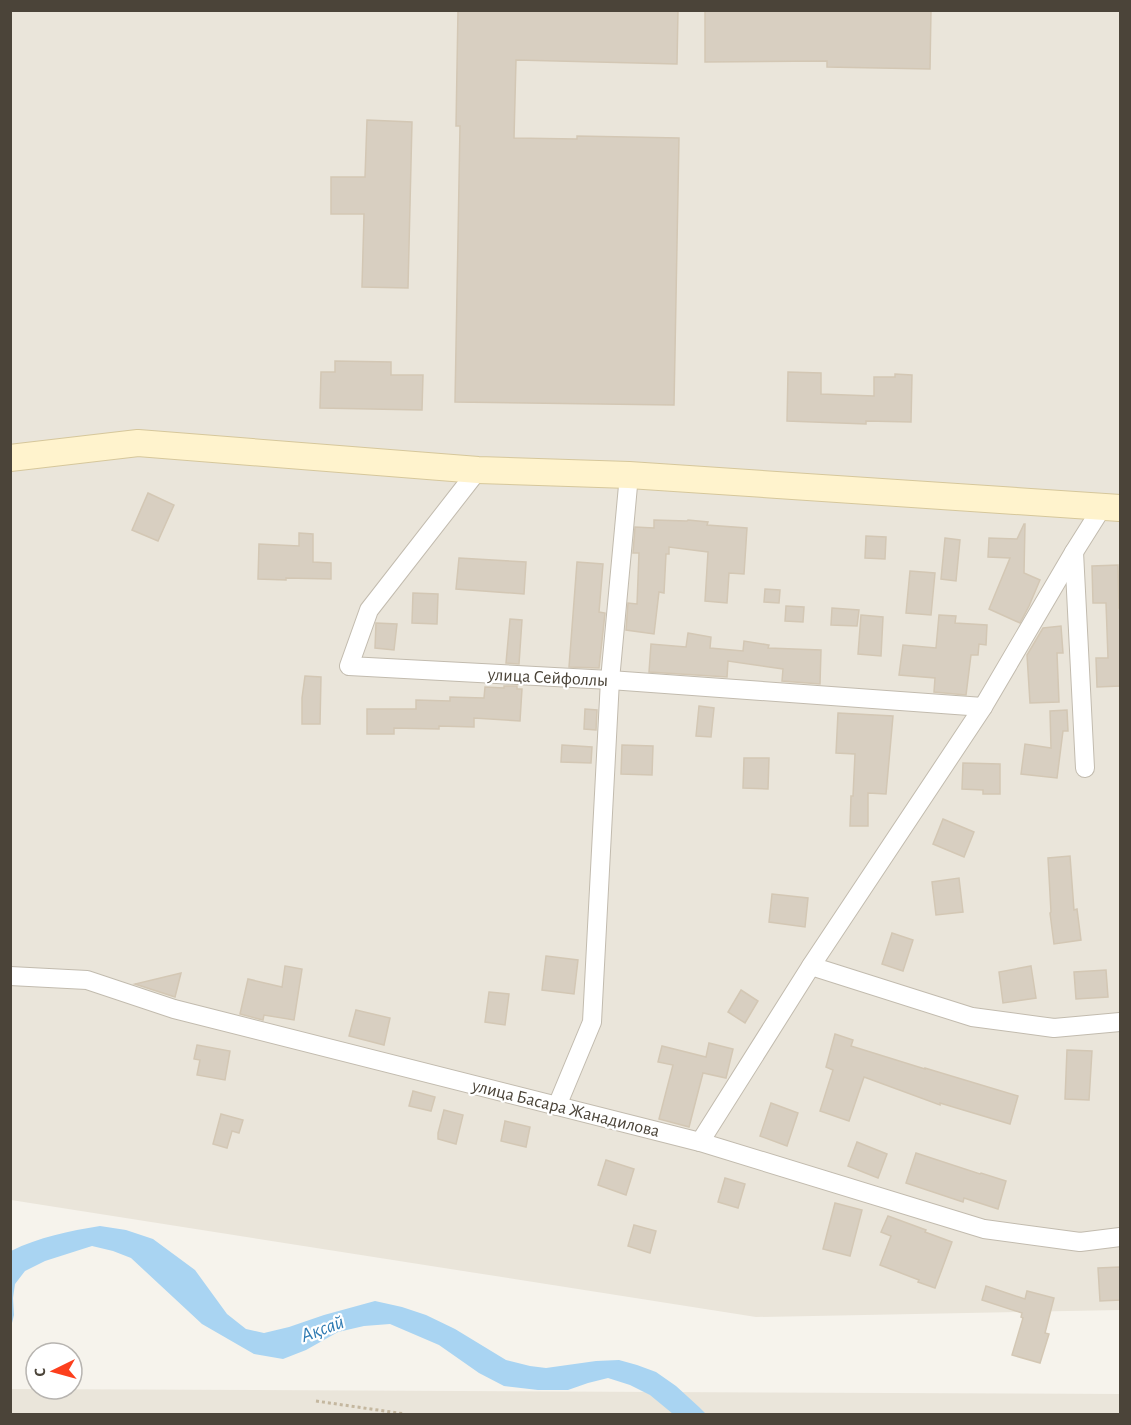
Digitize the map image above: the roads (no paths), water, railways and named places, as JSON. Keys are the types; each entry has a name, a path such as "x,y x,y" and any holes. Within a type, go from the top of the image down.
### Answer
{"street":[{"path":"10,458 138,443 478,470 629,475 1112,507"},
{"name":"улица Сейфоллы","path":"478,470 369,610 349,666 610,680 983,707"},
{"path":"557,1106 592,1022 610,680 629,475"},
{"path":"700,1142 811,966 983,707 1074,552 1112,507"},
{"path":"1074,552 1085,768"},
{"path":"811,966 972,1017 1054,1028 1120,1022"},
{"name":"улица Басара Жанадилова","path":"10,976 87,980 174,1009 700,1142 984,1229 1080,1242 1120,1237"}],"water":[{"name":"Ақсай","path":"100,1226 126,1230 153,1239 195,1270 227,1314 246,1329 264,1333 375,1301 426,1315 455,1329 506,1360 530,1366 546,1368 619,1360 637,1365 656,1372 676,1386 706,1414 673,1414 650,1395 608,1378 568,1390 538,1390 504,1386 479,1373 439,1345 390,1324 364,1326 338,1332 306,1350 283,1359 254,1354 202,1324 131,1258 92,1246 45,1261 25,1271 15,1284 14,1315 11,1327 11,1251 54,1235"}]}
